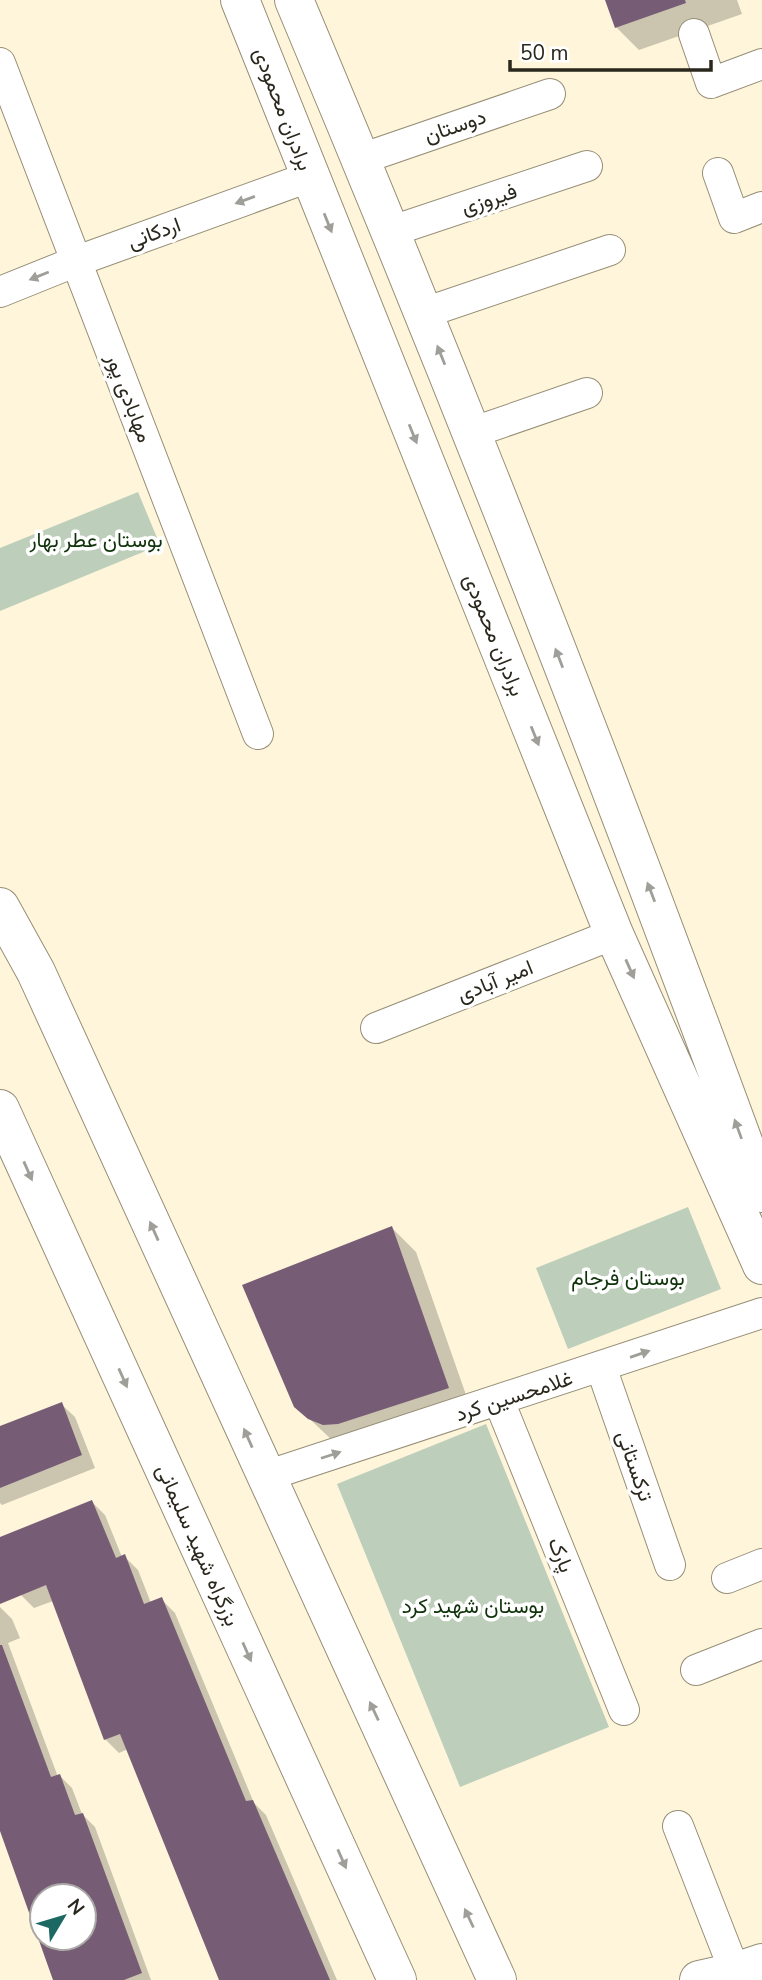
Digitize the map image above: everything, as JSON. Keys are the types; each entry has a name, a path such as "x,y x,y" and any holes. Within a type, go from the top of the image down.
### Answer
{"main road":[{"name":"برادران محمودی","path":"240,0 614,934 762,1265"},
{"path":"294,0 424,313 660,915 762,1193"},
{"path":"309,177 361,159"},
{"path":"0,891 266,1476 500,1978"},
{"path":"0,907 36,972"},
{"name":"بزرگراه شهید سلیمانی","path":"0,1109 397,1980"},
{"path":"379,1941 384,1980"},
{"path":"699,1980 749,1967"}],"street":[{"path":"694,34 711,83 762,64"},
{"name":"مهابادی پور","path":"0,63 258,734"},
{"name":"دوستان","path":"361,159 550,94"},
{"name":"فیروزی","path":"391,231 587,166"},
{"path":"718,173 738,228 762,207"},
{"name":"اردکانی","path":"0,292 77,261 309,177"},
{"path":"424,313 610,250"},
{"path":"471,433 587,393"},
{"name":"امیر آبادی","path":"376,1028 614,934"},
{"name":"غلامحسین کرد","path":"266,1476 762,1313"},
{"name":"ترکستانی","path":"601,1367 670,1565"},
{"name":"پارک","path":"499,1401 624,1710"},
{"path":"727,1578 762,1564"},
{"path":"696,1670 762,1644"},
{"path":"678,1826 749,1967"}],"green space":[{"name":"بوستان عطر بهار","path":"138,492 160,545 0,611 0,548"},
{"name":"بوستان فرجام","path":"688,1207 721,1289 568,1349 536,1268"},
{"name":"بوستان شهید کرد","path":"486,1424 609,1727 460,1787 337,1484"}],"building":[{"path":"605,0 685,0 686,3 615,28"},
{"path":"392,1226 449,1388 338,1424 323,1425 308,1419 294,1407 242,1285"},
{"path":"62,1402 82,1455 0,1488 0,1426"},
{"path":"92,1500 116,1558 125,1554 144,1604 162,1597 246,1801 253,1800 330,1980 219,1980 120,1734 104,1740 46,1585 0,1604 0,1537"},
{"path":"0,1645 51,1777 60,1774 75,1815 83,1813 142,1973 124,1980 53,1980 43,1952 98,1952 98,1882 28,1882 28,1910 0,1831"}]}
